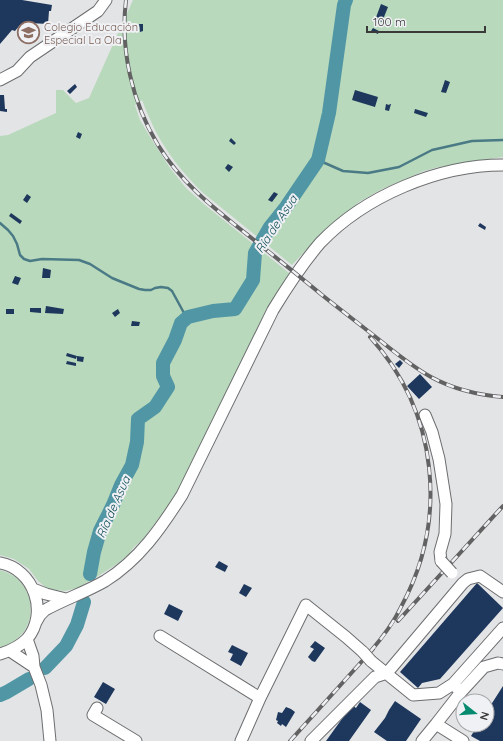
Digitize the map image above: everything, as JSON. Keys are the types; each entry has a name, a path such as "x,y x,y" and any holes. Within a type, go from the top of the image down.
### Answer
{"street":[{"path":"0,80 17,71 30,57 98,11 106,0"},
{"path":"5,653 19,646 27,639 40,615 45,610 105,580 128,564 140,553 167,518 182,495 288,284 321,243 345,221 368,204 414,182 444,173 478,166 503,165"},
{"path":"425,415 432,432 439,459 446,504 445,534 440,552 441,561 463,583"},
{"path":"0,563 13,568 28,580 37,600 38,611 36,622"},
{"path":"311,741 374,677 387,673 468,579 480,576 503,592"},
{"path":"33,589 66,599"},
{"path":"241,741 260,698 306,605 346,637 413,695 439,693 457,688 484,668 498,663 503,664"},
{"path":"422,741 436,724 457,688 503,628"},
{"path":"160,636 260,698"},
{"path":"27,639 47,710 50,741"},
{"path":"5,653 34,667"},
{"path":"96,708 93,715 136,741"},
{"path":"436,724 462,741"}],"green space":[{"path":"133,0 503,0 503,157 439,167 424,171 382,189 359,202 308,248 292,265 202,192 181,169 163,144 153,126 142,100 135,105 140,120 155,145 170,168 186,188 289,273 238,367 236,376 180,488 144,538 117,564 77,588 65,591 48,589 38,581 29,569 14,559 0,555 0,136 8,135 56,113 56,90 63,90 76,103 89,98"},
{"path":"0,570 15,577 24,586 28,594 31,609 28,624 24,631 12,642 0,647"}],"building":[{"path":"0,0 22,0 52,5 51,11 49,11 48,24 29,23 28,25 20,25 15,31 12,30 0,44"},
{"path":"381,4 388,7 382,22 375,20"},
{"path":"139,24 143,24 143,31 140,32"},
{"path":"373,28 379,31 378,34 371,31"},
{"path":"445,80 450,82 446,93 441,92"},
{"path":"75,84 77,87 70,94 67,91"},
{"path":"355,90 378,97 375,107 352,100"},
{"path":"0,95 4,95 5,109 7,109 7,112 0,111"},
{"path":"386,104 391,104 389,111 385,110"},
{"path":"415,109 428,113 426,117 414,113"},
{"path":"78,132 82,134 80,139 76,137"},
{"path":"231,138 236,143 234,145 229,141"},
{"path":"228,164 233,167 229,172 225,168"},
{"path":"274,192 278,194 272,202 268,200"},
{"path":"27,194 31,197 27,203 23,200"},
{"path":"11,213 22,221 20,224 9,216"},
{"path":"480,223 486,227 485,230 478,226"},
{"path":"43,268 51,270 50,278 42,278"},
{"path":"15,276 21,278 18,285 12,283"},
{"path":"46,306 64,309 63,314 45,313"},
{"path":"30,308 41,308 41,313 30,312"},
{"path":"6,309 14,309 14,314 6,314"},
{"path":"118,309 120,313 115,317 112,313"},
{"path":"132,321 140,322 139,326 131,326"},
{"path":"67,353 77,356 76,359 66,356"},
{"path":"77,356 84,357 83,362 77,361"},
{"path":"400,360 403,363 399,368 395,364"},
{"path":"67,361 76,363 76,366 66,364"},
{"path":"420,374 432,387 419,399 407,386"},
{"path":"219,561 228,566 225,572 215,567"},
{"path":"477,583 503,608 440,679 422,683 418,688 400,672"},
{"path":"244,584 252,588 246,597 239,593"},
{"path":"169,604 183,611 178,621 164,614"},
{"path":"315,641 325,648 315,662 308,657 314,649 310,647"},
{"path":"232,645 248,653 241,666 230,660 233,654 228,652"},
{"path":"103,682 115,689 106,704 94,697"},
{"path":"503,686 503,741 480,741 471,736 473,733 495,733 495,698"},
{"path":"395,701 421,719 406,741 387,741 374,732 385,718"},
{"path":"360,702 371,710 349,741 326,741 352,705 356,708"},
{"path":"286,707 295,712 286,727 282,724 281,726 276,720 278,712 282,713"}],"waterway":[{"name":"Ría de Asua","path":"90,574 100,531 132,465 137,442 138,419 155,407 168,387 163,376 163,363 175,340 181,323 188,317 213,311 235,309 253,280 255,253 270,227 286,207 318,160 329,113 344,5 346,0"},
{"path":"318,160 343,171 368,173 399,167 432,150 472,141 503,140"},
{"path":"0,223 13,236 20,255 24,259 30,261 42,259 79,260 90,264 112,278 139,289 151,290 161,287 168,288 172,291 184,313 188,317"},
{"path":"45,668 66,646 77,625 84,602"},
{"path":"0,695 29,679"}],"railway":[{"path":"126,0 125,38 127,57 130,75 141,111 158,145 167,159 199,195 399,356 418,369 439,381 457,388 484,395 503,397"},
{"path":"370,337 393,367 410,398 422,432 429,467 430,503 426,538 416,573 401,607 383,636 370,652"},
{"path":"398,621 503,506"},
{"path":"290,741 373,649"}],"place":[{"name":"Colegio Educación Especial La Ola","path":"29,33"}]}
